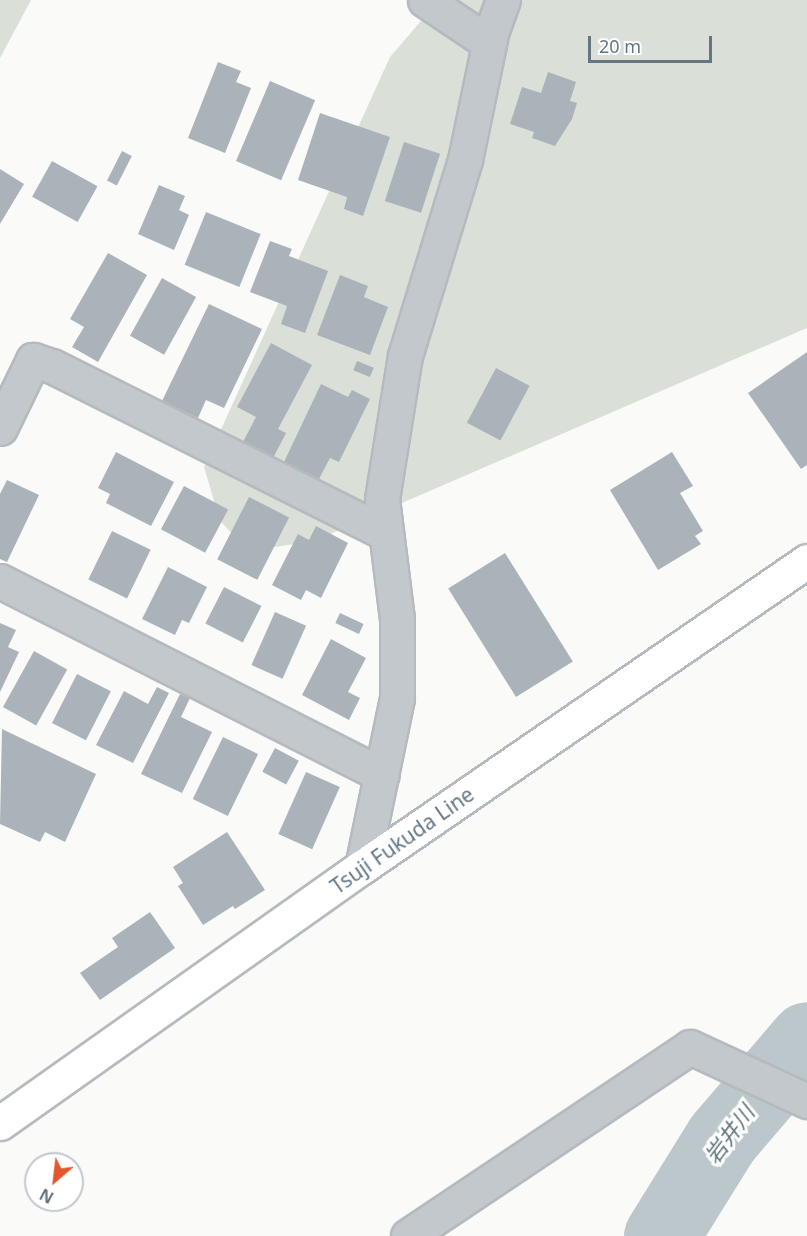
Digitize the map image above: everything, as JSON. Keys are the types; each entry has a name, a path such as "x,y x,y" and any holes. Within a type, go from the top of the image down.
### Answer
{"main road":[{"name":"Tsuji Fukuda Line","path":"0,1123 362,867 807,561"}],"street":[{"path":"425,0 489,43"},
{"path":"362,867 398,699 397,619 382,499 405,356 465,160 489,43 503,0"},
{"path":"0,428 33,360 52,366 386,533"},
{"path":"0,581 382,775"},
{"path":"408,1236 690,1047 807,1101"}],"shaded area":[{"path":"0,0 31,0 0,58"},
{"path":"439,0 807,0 807,328 314,541 249,551 220,521 204,467 390,57"}],"building":[{"path":"218,62 241,71 236,82 251,88 225,153 188,138"},
{"path":"548,72 576,82 570,101 577,103 572,119 555,146 532,138 534,132 510,124 522,87 541,93"},
{"path":"270,81 315,100 281,180 236,161"},
{"path":"320,113 390,137 363,216 344,209 347,197 298,180"},
{"path":"404,142 440,154 421,213 385,201"},
{"path":"122,151 132,156 117,185 107,180"},
{"path":"52,161 97,186 78,222 32,197"},
{"path":"0,169 24,184 0,224"},
{"path":"159,185 185,196 179,210 189,215 174,250 138,234"},
{"path":"206,212 261,234 239,287 185,265"},
{"path":"270,241 292,249 289,256 328,271 305,333 281,324 287,306 250,292"},
{"path":"108,253 147,275 98,362 72,347 84,327 70,319"},
{"path":"340,275 368,286 364,297 388,307 370,355 317,335"},
{"path":"162,278 196,297 164,355 130,336"},
{"path":"209,304 262,329 224,408 206,400 198,418 162,401"},
{"path":"271,343 312,365 278,429 286,433 272,460 242,444 256,417 237,407"},
{"path":"807,352 807,465 801,469 748,393"},
{"path":"357,361 374,368 370,377 353,370"},
{"path":"496,368 530,386 500,441 467,423"},
{"path":"321,384 348,397 352,390 370,399 339,462 330,458 319,479 284,462"},
{"path":"116,452 174,482 151,526 106,503 110,494 98,488"},
{"path":"672,452 693,486 680,493 703,531 695,536 701,544 658,570 610,490"},
{"path":"7,480 39,495 7,562 0,559 0,494"},
{"path":"184,486 228,509 205,553 161,529"},
{"path":"249,497 289,517 257,580 217,559"},
{"path":"316,526 348,543 321,598 306,590 301,600 272,585 298,534 309,540"},
{"path":"112,531 151,550 127,598 88,580"},
{"path":"505,553 573,662 516,697 448,589"},
{"path":"168,567 207,587 189,623 182,620 175,635 142,619"},
{"path":"224,587 261,606 243,643 205,624"},
{"path":"275,612 306,626 282,679 251,665"},
{"path":"340,613 364,624 359,634 335,623"},
{"path":"0,623 16,630 8,647 19,652 0,692"},
{"path":"331,639 366,658 348,692 360,698 349,720 302,695"},
{"path":"34,651 67,669 36,725 3,707"},
{"path":"77,674 111,691 86,740 52,723"},
{"path":"157,687 169,693 133,763 96,745 124,691 148,704"},
{"path":"180,694 190,698 181,717 212,732 182,793 141,774"},
{"path":"2,729 96,774 65,842 45,832 40,842 0,824"},
{"path":"223,737 258,754 228,816 193,799"},
{"path":"275,748 299,761 286,785 262,772"},
{"path":"306,772 340,787 312,849 278,834"},
{"path":"227,832 265,890 203,925 178,886 183,883 173,867"},
{"path":"150,912 175,948 100,1000 80,973 118,947 112,938"}],"waterway":[{"name":"岩井川","path":"661,1236 722,1138 807,1039"}]}
